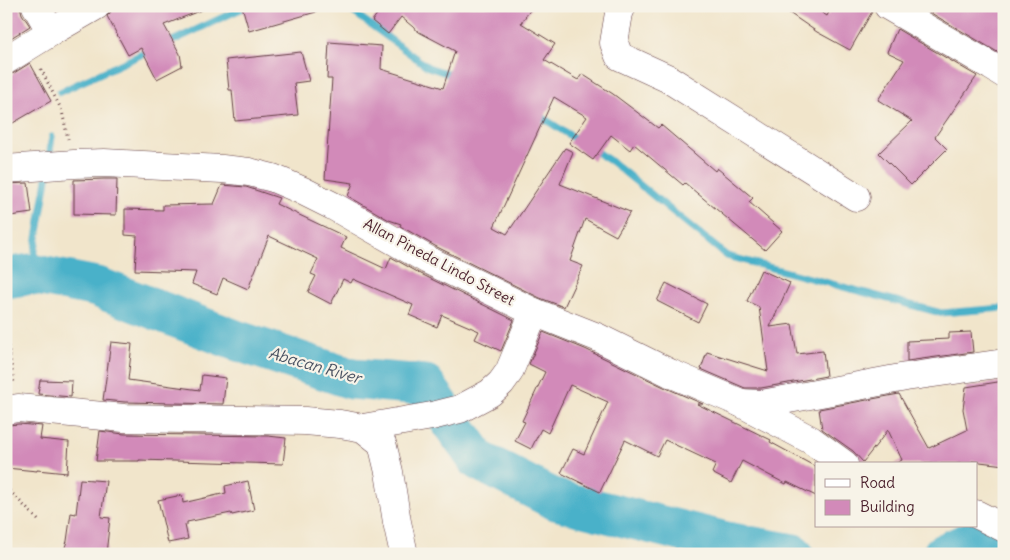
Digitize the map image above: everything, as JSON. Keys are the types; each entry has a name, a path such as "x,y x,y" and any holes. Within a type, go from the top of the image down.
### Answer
{"street":[{"path":"36,6 40,39"},
{"path":"6,60 96,6"},
{"path":"622,6 614,42 618,56 667,78 856,197"},
{"path":"888,6 1004,74"},
{"name":"Allan Pineda Lindo Street","path":"18,168 74,164 222,168 273,178 333,206 428,260 534,312 597,337 670,373 742,403 811,440 841,462"},
{"path":"13,401 124,418 304,421 363,428 460,409 490,393 509,372 534,312"},
{"path":"742,403 762,404 906,377 1004,363"},
{"path":"363,428 382,443 404,554"},
{"path":"978,515 1004,528"}],"path":[{"path":"40,39 62,112"},
{"path":"6,332 13,401"},
{"path":"6,487 40,521"}],"building":[{"path":"6,6 20,6 22,14 30,26 6,41"},
{"path":"112,6 209,7 164,25 180,54 182,66 157,79 141,48 128,55 107,16"},
{"path":"242,6 316,6 316,12 249,31"},
{"path":"383,6 533,6 521,23 555,44 544,60 578,80 582,74 613,94 658,128 661,125 715,171 717,168 753,198 749,202 782,231 765,250 685,183 683,185 634,144 630,150 611,135 593,160 569,143 587,117 554,97 494,227 507,234 565,148 573,152 560,184 630,212 616,236 585,219 570,261 583,266 564,307 540,298 435,246 400,226 401,224 389,220 348,196 353,183 325,179 332,79 327,79 329,42 382,46 381,69 443,88 455,51 419,32 401,17 388,34 372,21"},
{"path":"779,6 812,6 827,16 832,6 872,6 873,10 850,50 817,32"},
{"path":"919,6 1004,6 1004,56 999,53"},
{"path":"897,29 977,76 935,137 947,149 911,185 879,153 912,121 878,100 904,60 887,52"},
{"path":"301,52 309,81 294,83 298,115 235,121 232,90 229,90 226,60"},
{"path":"30,63 51,101 6,127 6,76"},
{"path":"117,179 116,215 74,214 74,180"},
{"path":"28,183 32,213 10,216 6,184"},
{"path":"222,185 246,187 279,198 276,204 346,237 341,248 386,269 391,257 514,320 501,351 475,339 479,331 442,315 437,327 409,315 413,305 353,279 351,283 343,279 331,304 308,292 316,276 311,274 318,259 269,236 248,289 223,278 217,294 192,284 196,272 135,270 137,236 125,235 125,209 163,210 163,205 214,204"},
{"path":"761,270 790,283 770,327 792,324 797,354 823,351 826,376 761,388 745,388 701,369 707,352 768,371 759,307 747,301"},
{"path":"666,283 707,304 698,322 657,301"},
{"path":"543,332 585,349 703,404 697,404 771,440 770,442 815,466 815,496 787,482 786,484 742,461 731,483 712,473 716,464 665,440 657,456 625,440 600,492 561,473 573,449 584,454 608,402 570,385 548,433 541,429 531,449 515,441 525,422 522,421 545,372 529,364"},
{"path":"971,332 973,352 907,361 907,341 949,339 949,333"},
{"path":"111,342 132,344 128,380 200,390 202,375 226,378 223,404 103,400"},
{"path":"40,380 72,381 71,397 38,394"},
{"path":"1004,381 1004,465 972,461 898,462 902,460 888,430 863,462 853,451 822,429 819,409 899,394 929,448 967,430 963,409 966,387"},
{"path":"8,425 42,426 40,439 69,442 67,473 6,468"},
{"path":"100,431 124,434 268,436 286,438 283,464 139,460 96,461"},
{"path":"80,479 106,481 101,517 110,518 106,554 63,554 71,513 76,514"},
{"path":"248,481 254,510 187,522 187,525 185,525 188,539 168,543 158,500 182,495 183,503 226,493 225,486"}],"waterway":[{"path":"166,44 247,6"},
{"path":"345,6 428,67 455,76"},
{"path":"60,92 151,50"},
{"path":"537,114 580,142"},
{"path":"49,159 52,137"},
{"path":"592,149 612,162 727,256 941,313 1004,308"},
{"path":"31,274 48,173"},
{"name":"Abacan River","path":"6,278 31,274 97,287 235,340 352,379 425,385 478,460 556,500 726,542 793,554"},
{"name":"Abacan River","path":"943,554 1004,527"}]}
